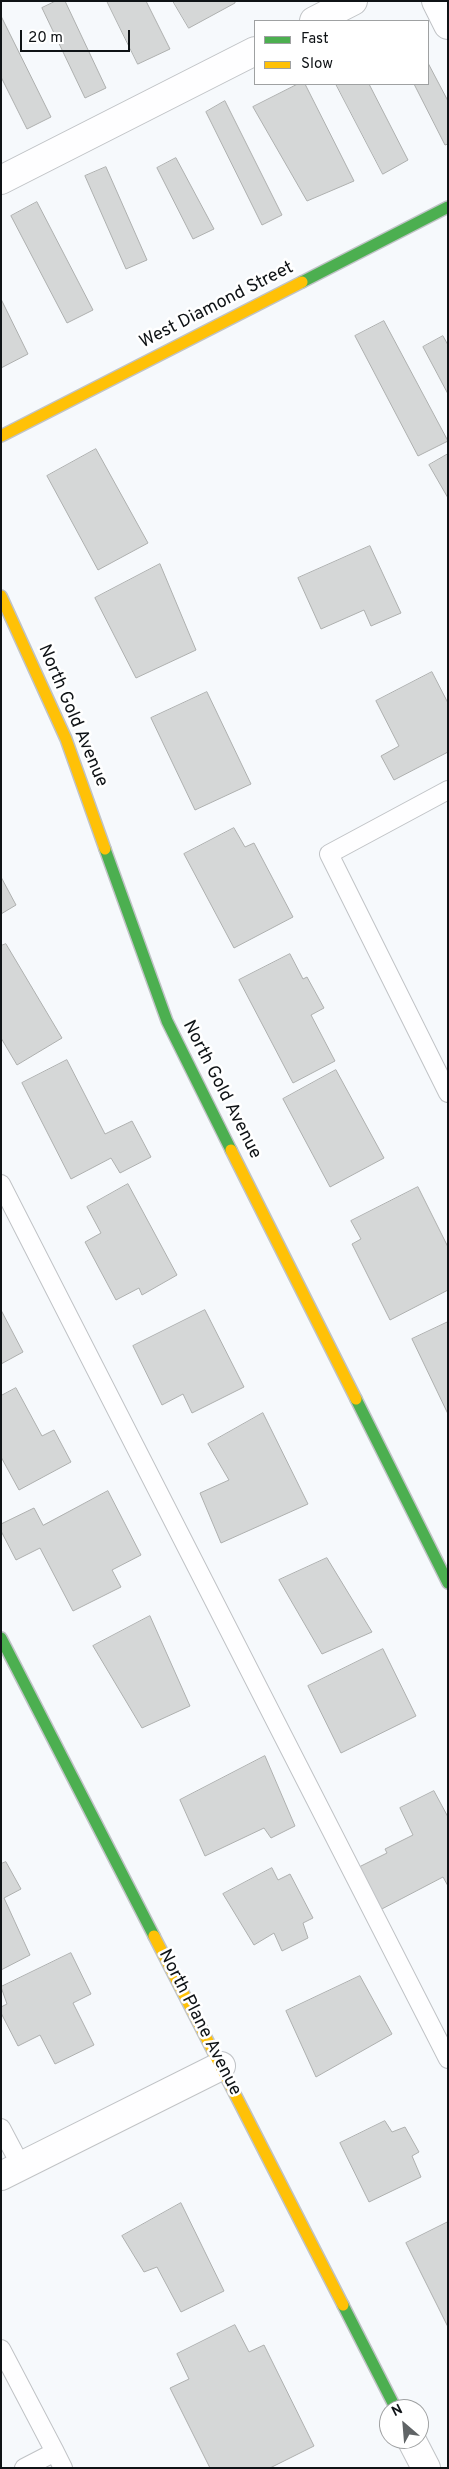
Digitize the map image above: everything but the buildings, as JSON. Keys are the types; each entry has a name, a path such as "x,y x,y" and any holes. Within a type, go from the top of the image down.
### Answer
{"street":[{"path":"316,20 353,1"},
{"path":"436,1 448,25"},
{"path":"1,180 254,52"},
{"name":"West Diamond Street","path":"1,436 448,206"},
{"name":"North Gold Avenue","path":"1,596 66,739 166,1021 448,1583"},
{"name":"North Plane Avenue","path":"1,1638 391,2399"},
{"path":"11,2171 221,2066"},
{"path":"416,2449 426,2468"}],"lane":[{"path":"448,790 329,854 448,1093"},
{"path":"1,1184 448,2059"},
{"path":"1,2128 11,2171"},
{"path":"1,2349 59,2460 24,2468"}],"traffic: fast":[{"path":"302,282 448,207"},
{"path":"105,849 167,1021 231,1150"},
{"path":"356,1399 448,1583"},
{"path":"1,1638 154,1936"},
{"path":"343,2305 391,2399"}],"traffic: slow":[{"path":"1,436 302,282"},
{"path":"1,596 66,739 105,849"},
{"path":"231,1150 356,1399"},
{"path":"154,1936 343,2305"}]}
